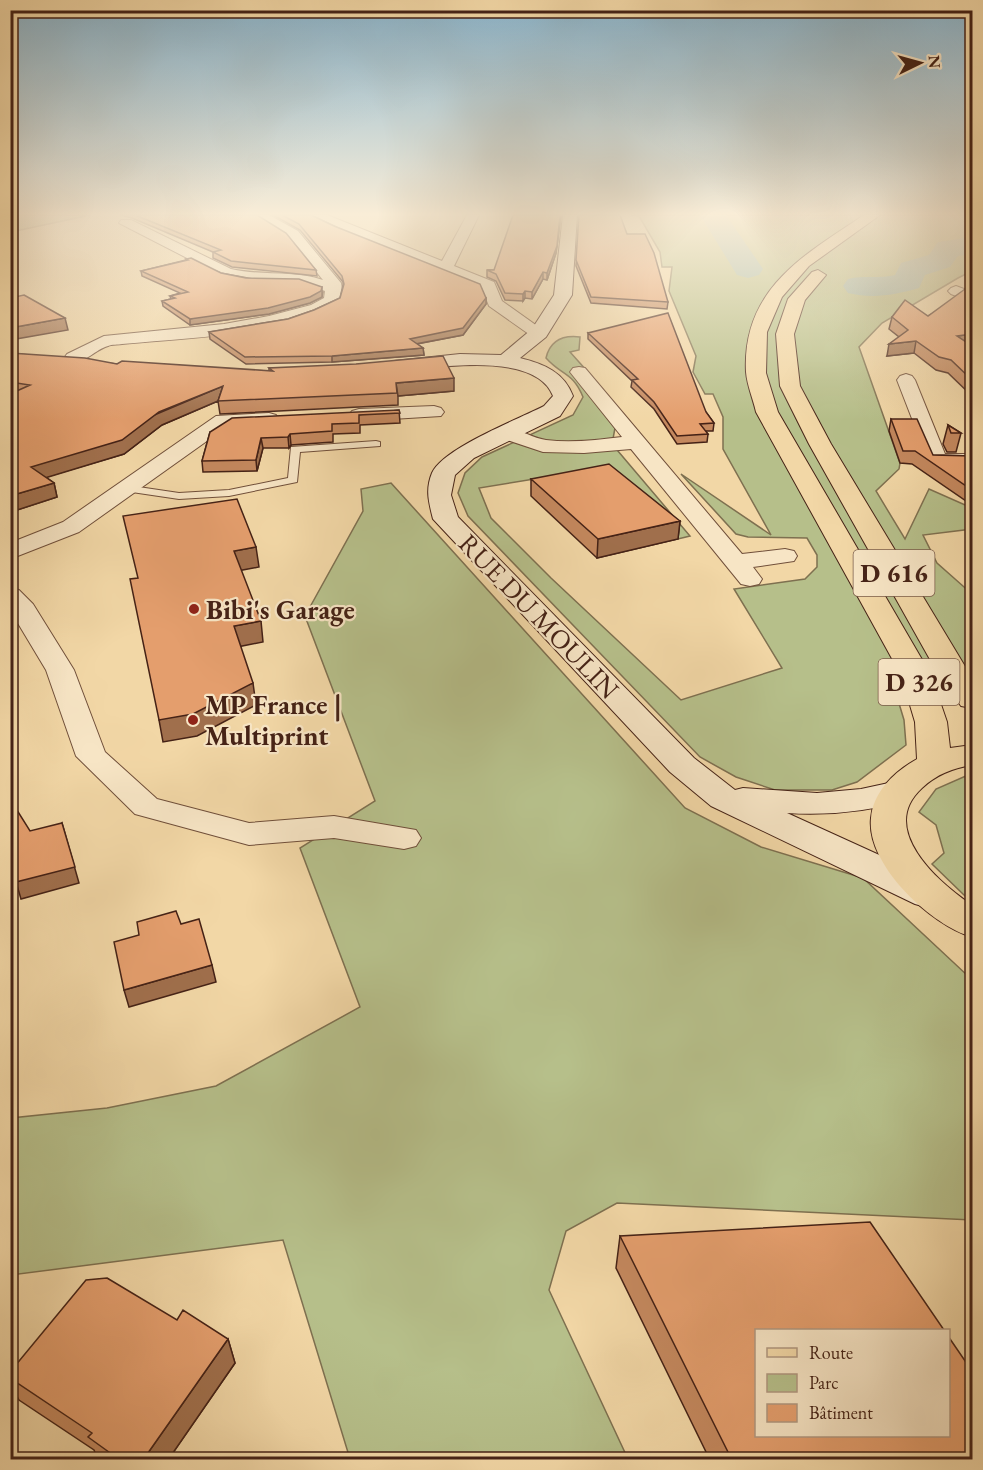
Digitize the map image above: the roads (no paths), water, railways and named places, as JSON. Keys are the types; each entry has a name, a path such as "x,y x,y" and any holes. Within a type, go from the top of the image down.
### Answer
{"main road":[{"path":"377,367 460,360 505,361 539,333 563,295 564,284"},
{"name":"D 616","path":"784,284 774,295 758,332 756,373 767,412 880,609"},
{"name":"D 616","path":"811,284 797,299 785,334 790,386 820,444 952,672 972,699"},
{"path":"51,356 107,362"},
{"name":"RUE DU MOULIN","path":"505,361 536,369 556,381 563,396 552,411 466,453 444,473 439,495 446,519 682,765 723,798 929,894"},
{"name":"D 326","path":"880,609 916,675 931,722 934,763"},
{"path":"970,926 929,894 902,863 889,831 891,803 898,792 917,774 934,763 972,755"},
{"path":"723,798 817,804 861,800 898,792"}],"street":[{"path":"316,284 334,290"},
{"path":"74,358 104,341 224,329 271,321 317,308 332,300 333,284"},
{"path":"485,284 489,285 495,303 539,333"},
{"path":"956,291 972,297"},
{"path":"579,372 743,571 785,556"},
{"path":"906,380 938,461 972,460"},
{"path":"339,416 434,412"},
{"path":"10,552 71,527 223,420 292,418"},
{"path":"508,434 543,446 584,447 636,442"},
{"path":"10,595 24,609 60,670 90,756 146,807 249,834 334,827 404,838"}],"lane":[{"path":"125,488 179,496 229,492 293,480 296,449 376,444"}],"waterway":[{"path":"859,286 887,287 899,284"}],"place":[{"name":"Bibi's Garage","path":"194,609"},
{"name":"MP France | Multiprint","path":"193,720"}]}
